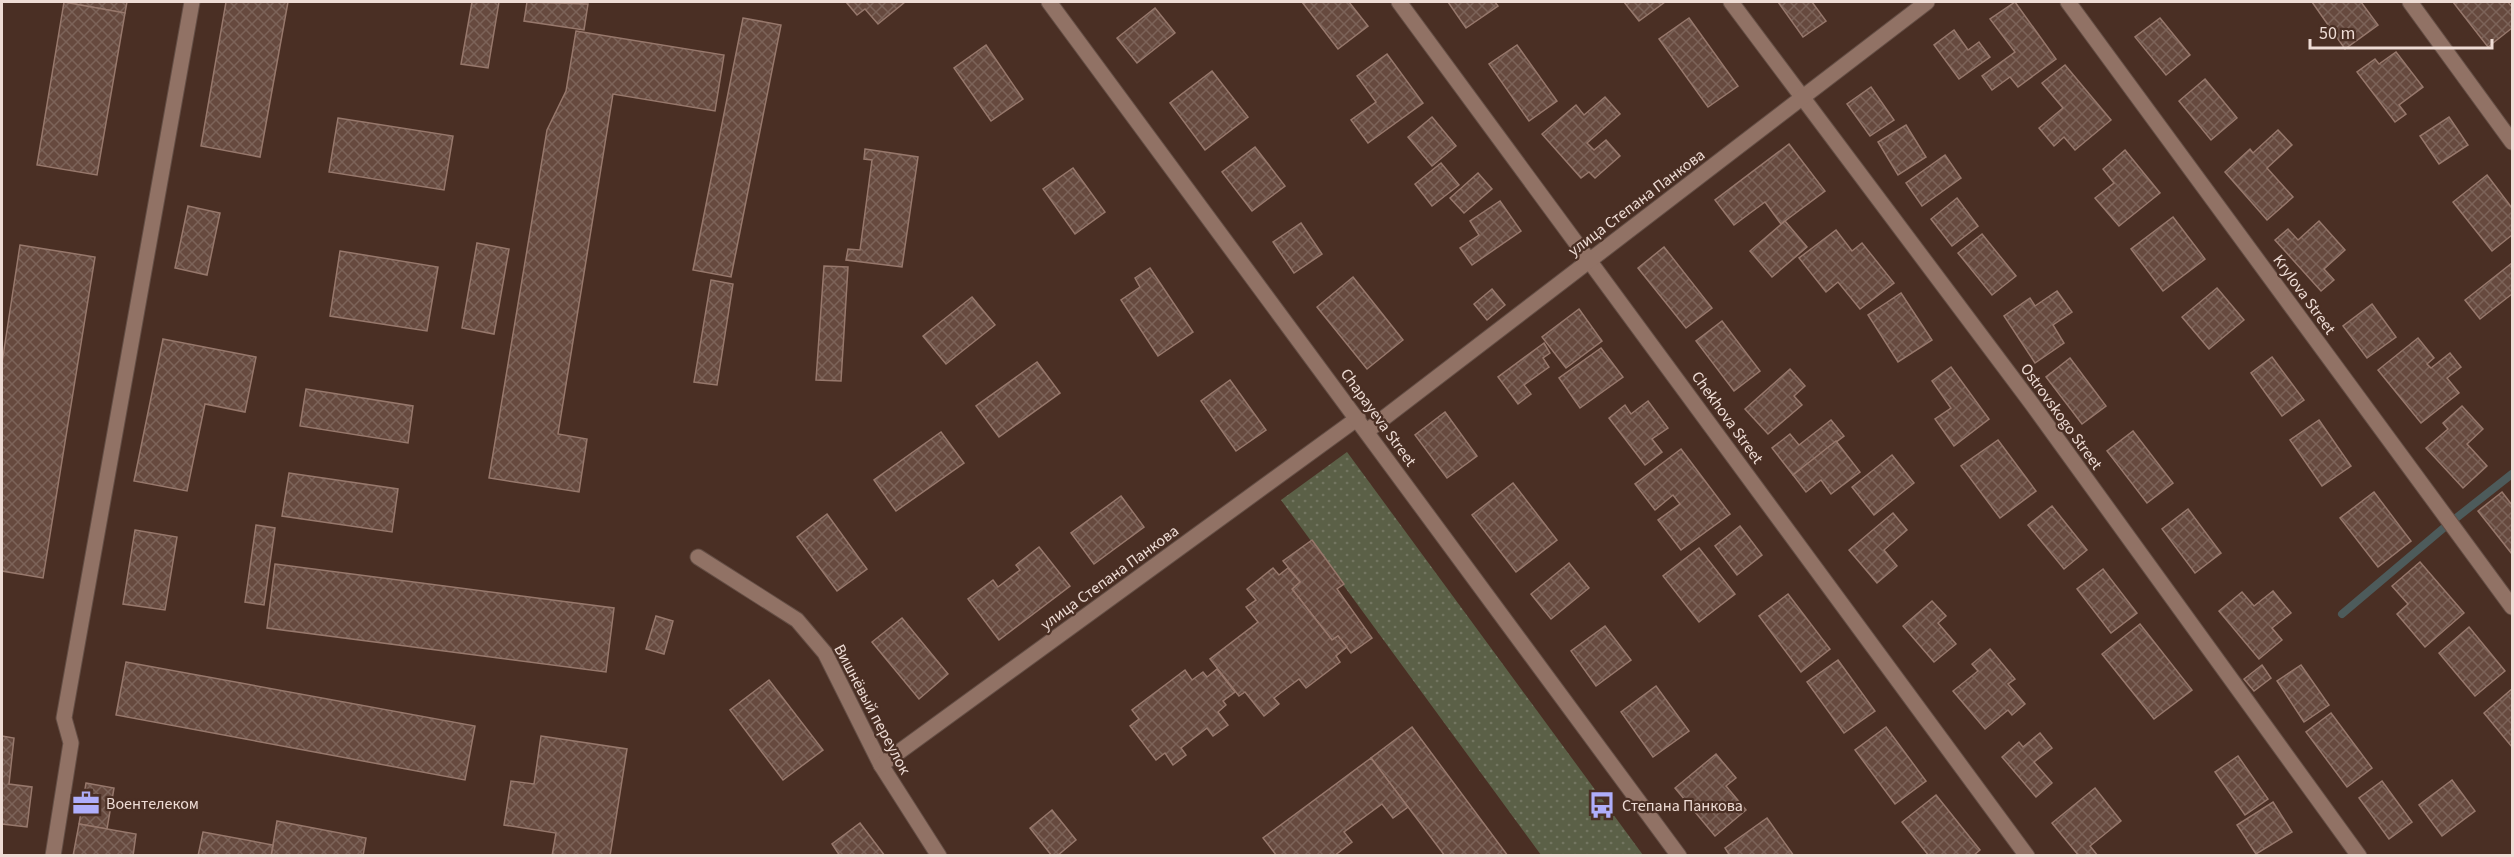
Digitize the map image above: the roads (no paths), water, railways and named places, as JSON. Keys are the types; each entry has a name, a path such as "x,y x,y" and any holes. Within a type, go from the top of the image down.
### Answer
{"street":[{"path":"53,855 71,743 64,718 192,2"},
{"name":"Chapayeva Street","path":"1049,2 1679,855"},
{"name":"Chekhova Street","path":"1399,2 2027,855"},
{"name":"Ostrovskogo Street","path":"1731,2 2039,414 2359,855"},
{"name":"улица Степана Панкова","path":"1367,431 1927,2"},
{"name":"Krylova Street","path":"2068,2 2512,607"},
{"path":"2409,2 2512,142"},
{"name":"улица Степана Панкова","path":"881,765 1358,418"},
{"name":"Вишнёвый переулок","path":"698,556 796,620 825,653 881,765 939,855"}],"waterway":[{"path":"2342,614 2446,526 2512,474"}],"place":[{"name":"Воентелеком","path":"86,803"},
{"name":"Степана Панкова","path":"1602,805"}]}
